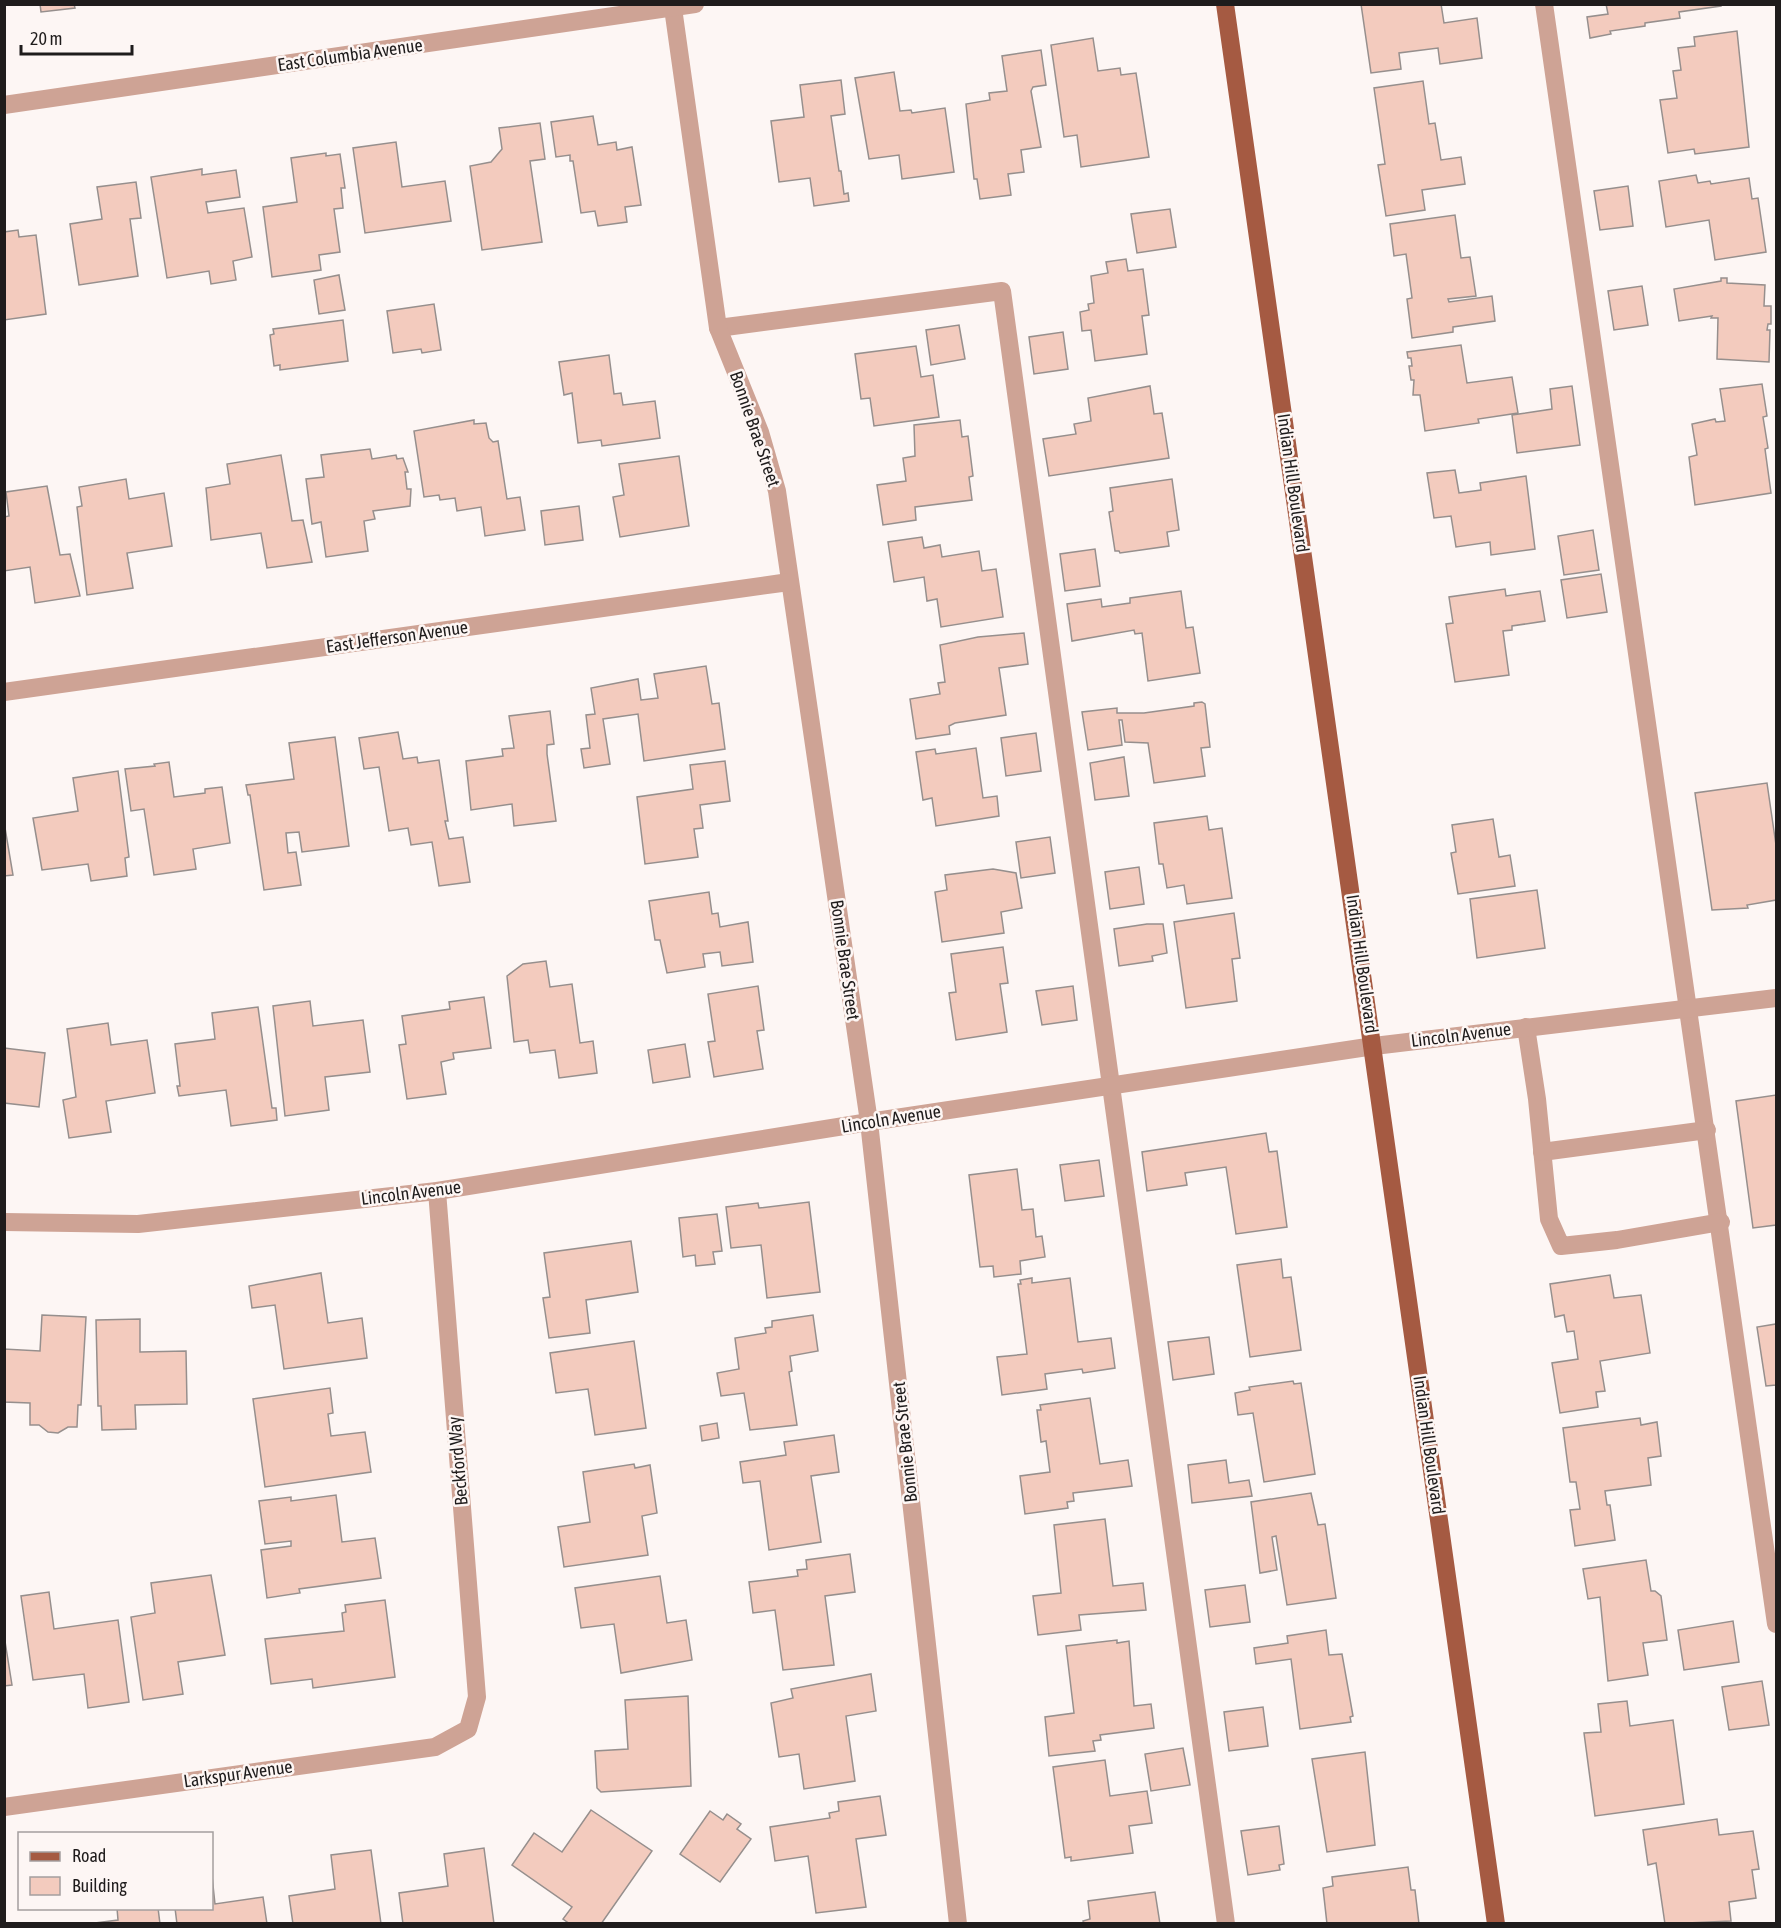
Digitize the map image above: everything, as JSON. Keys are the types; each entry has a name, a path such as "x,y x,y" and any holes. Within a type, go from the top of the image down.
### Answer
{"main road":[{"name":"Indian Hill Boulevard","path":"1226,4 1496,1923"}],"street":[{"name":"East Columbia Avenue","path":"4,105 695,4"},
{"path":"1544,4 1721,1222 1776,1624"},
{"name":"Bonnie Brae Street","path":"673,8 718,328 760,432 777,491 869,1122 958,1923"},
{"path":"718,328 1002,291 1226,1923"},
{"name":"East Jefferson Avenue","path":"4,692 789,582"},
{"name":"Lincoln Avenue","path":"4,1222 138,1224 437,1191 869,1122 1374,1046 1776,998"},
{"path":"1526,1028 1549,1219 1561,1246 1617,1240 1721,1222"},
{"path":"1542,1152 1707,1130"},
{"name":"Beckford Way","path":"437,1191 477,1697 468,1729"},
{"name":"Larkspur Avenue","path":"4,1807 435,1747 468,1729"}],"building":[{"path":"40,4 74,4 75,8 41,12"},
{"path":"1361,4 1441,4 1444,23 1477,18 1482,58 1440,64 1438,48 1399,53 1401,69 1371,73"},
{"path":"1606,4 1721,4 1721,6 1679,12 1680,18 1645,23 1645,26 1610,31 1611,34 1590,38 1587,17 1608,14"},
{"path":"1737,31 1749,147 1695,154 1694,149 1668,153 1660,100 1677,98 1673,71 1681,70 1678,48 1695,46 1694,37"},
{"path":"1093,38 1098,71 1120,68 1121,75 1136,73 1149,157 1081,167 1077,135 1064,137 1051,45"},
{"path":"1041,50 1046,85 1033,87 1031,91 1041,147 1021,150 1024,172 1008,174 1011,195 980,199 977,179 974,179 966,104 990,100 989,93 1007,91 1002,56"},
{"path":"894,72 900,111 911,110 912,113 945,108 954,172 902,179 899,155 869,159 855,78"},
{"path":"841,80 845,114 831,116 839,171 841,171 844,194 848,193 849,201 814,206 810,178 779,182 771,121 804,117 800,85"},
{"path":"1423,81 1429,124 1435,123 1441,160 1461,157 1465,184 1422,190 1425,210 1386,216 1378,165 1385,164 1374,88"},
{"path":"593,116 598,145 616,142 617,150 632,147 641,205 625,207 627,222 598,226 595,211 581,213 573,161 570,161 570,155 556,157 551,122"},
{"path":"540,123 545,159 530,161 542,242 482,250 470,166 491,162 502,149 499,128"},
{"path":"396,142 402,187 445,181 451,221 365,233 353,148"},
{"path":"326,153 326,156 340,154 345,188 341,188 343,208 334,209 340,252 319,255 321,270 272,277 263,207 297,202 291,158"},
{"path":"202,169 202,175 236,170 240,197 206,202 208,213 244,208 252,257 233,261 236,280 211,284 209,271 167,278 151,177"},
{"path":"1696,175 1698,183 1710,181 1711,184 1749,178 1752,199 1758,198 1766,252 1715,260 1709,220 1666,227 1659,181"},
{"path":"136,182 141,218 130,219 138,276 79,285 70,224 102,219 97,187"},
{"path":"1628,186 1633,226 1600,230 1594,191"},
{"path":"1170,209 1176,247 1137,253 1131,214"},
{"path":"1455,215 1461,258 1470,257 1476,296 1448,299 1449,302 1492,296 1495,321 1453,327 1453,332 1412,338 1407,299 1412,298 1406,254 1394,256 1390,224"},
{"path":"18,230 19,237 36,235 46,314 4,320 4,232"},
{"path":"1126,259 1128,271 1143,269 1149,315 1142,316 1147,354 1095,361 1091,330 1082,331 1080,312 1089,310 1088,304 1094,303 1091,276 1108,273 1106,262"},
{"path":"339,275 345,310 319,314 314,280"},
{"path":"1721,278 1727,278 1727,283 1765,285 1764,306 1771,306 1771,324 1768,324 1767,330 1770,330 1769,362 1717,359 1718,318 1711,318 1712,316 1679,321 1674,289 1721,281"},
{"path":"1642,286 1648,325 1614,330 1608,291"},
{"path":"434,304 441,350 422,353 421,349 393,353 387,311"},
{"path":"343,320 348,361 280,370 280,365 274,366 270,335 274,334 273,329"},
{"path":"959,325 965,359 931,365 926,330"},
{"path":"1063,332 1068,369 1034,374 1029,337"},
{"path":"1461,345 1467,383 1512,377 1518,413 1478,419 1479,423 1425,431 1420,395 1413,395 1414,380 1411,380 1409,366 1412,366 1411,358 1408,358 1407,352"},
{"path":"916,346 921,377 933,375 939,417 874,426 870,398 861,399 855,354"},
{"path":"609,355 614,394 621,393 623,405 655,401 660,438 602,446 601,440 578,443 572,393 564,395 559,362"},
{"path":"1762,384 1767,416 1763,417 1768,448 1765,449 1771,493 1695,505 1689,457 1697,455 1692,424 1715,419 1716,422 1725,421 1720,389"},
{"path":"1150,386 1154,414 1162,413 1169,458 1049,476 1043,439 1076,434 1074,424 1091,421 1088,398"},
{"path":"1572,386 1580,445 1517,453 1512,415 1552,409 1550,389"},
{"path":"474,420 474,424 486,423 489,438 493,442 498,441 507,499 520,497 525,530 485,536 481,507 457,511 455,498 440,500 439,495 424,497 414,431"},
{"path":"960,420 962,437 968,436 973,476 969,477 972,500 915,507 916,520 883,525 877,485 906,481 903,458 915,456 914,425"},
{"path":"370,449 372,459 396,455 397,459 403,458 408,472 405,472 407,489 411,489 410,506 373,511 375,519 364,521 368,551 326,557 321,522 312,524 306,479 324,477 321,455"},
{"path":"281,455 292,521 303,520 312,562 267,568 261,533 211,540 206,488 230,484 227,464"},
{"path":"679,456 689,526 620,537 613,497 624,495 619,464"},
{"path":"1455,470 1459,493 1481,490 1480,483 1526,476 1535,549 1491,555 1490,542 1456,547 1451,516 1434,518 1427,473"},
{"path":"126,479 129,499 164,493 172,546 127,553 133,588 87,595 77,507 82,506 79,487"},
{"path":"1172,479 1179,530 1167,532 1169,546 1120,553 1115,551 1109,512 1113,511 1110,488"},
{"path":"47,486 60,555 70,554 80,596 35,603 30,567 4,571 4,517 9,516 6,492"},
{"path":"579,506 583,540 545,545 541,511"},
{"path":"1593,530 1599,570 1564,575 1558,536"},
{"path":"922,537 924,548 940,545 942,557 979,551 982,571 996,569 1003,617 941,627 937,599 927,601 924,577 894,582 888,542"},
{"path":"1095,549 1100,586 1065,591 1060,554"},
{"path":"1601,574 1607,612 1567,618 1561,580"},
{"path":"1505,589 1506,596 1540,591 1545,621 1512,626 1512,630 1503,631 1509,675 1455,682 1446,624 1453,623 1449,597"},
{"path":"1181,591 1186,628 1193,627 1200,673 1148,681 1142,633 1135,634 1134,630 1072,641 1067,604 1101,599 1102,607 1130,603 1130,598"},
{"path":"1024,633 1028,664 999,668 1006,715 955,723 949,726 950,734 916,739 910,699 940,694 938,683 945,682 940,645 978,637"},
{"path":"706,666 712,704 719,703 725,749 644,761 638,714 603,719 610,764 584,768 581,749 590,748 586,715 595,714 591,688 638,679 641,700 658,698 654,674"},
{"path":"1194,703 1205,704 1210,747 1201,748 1205,776 1154,783 1148,743 1125,742 1122,720 1119,720 1122,745 1088,750 1082,712 1117,708 1117,713 1144,713 1194,706"},
{"path":"550,711 554,744 547,745 547,754 556,821 514,826 512,804 471,810 466,761 503,756 502,749 514,748 509,716"},
{"path":"398,732 403,759 417,757 418,763 439,760 449,839 463,837 470,882 439,886 432,842 411,845 408,828 389,831 379,767 364,769 359,738"},
{"path":"1036,733 1041,771 1006,776 1001,738"},
{"path":"335,737 349,846 302,852 299,832 286,833 288,853 296,852 301,885 264,890 250,795 248,795 246,785 294,779 289,743"},
{"path":"976,748 983,798 997,796 999,816 936,826 932,798 923,800 916,752 935,749 936,754"},
{"path":"1124,757 1129,796 1095,800 1090,763"},
{"path":"725,761 730,801 700,805 703,828 694,829 698,857 645,864 637,797 693,789 690,765"},
{"path":"169,762 174,797 205,793 205,789 222,787 230,843 193,849 196,869 154,875 144,809 131,811 125,769"},
{"path":"118,771 129,857 125,858 127,876 91,881 88,864 42,870 33,818 78,811 73,778"},
{"path":"1767,783 1776,845 1776,900 1747,905 1748,908 1712,910 1695,793"},
{"path":"1207,816 1209,830 1222,828 1232,898 1187,904 1184,885 1167,888 1163,864 1159,864 1154,823"},
{"path":"1493,819 1499,857 1510,855 1515,886 1458,894 1451,853 1456,852 1452,825"},
{"path":"4,822 13,875 4,876"},
{"path":"1050,837 1055,873 1021,878 1016,842"},
{"path":"1139,867 1144,904 1110,909 1105,872"},
{"path":"993,869 1016,873 1022,908 1001,912 1004,933 942,942 935,892 947,890 945,875"},
{"path":"1537,890 1545,948 1477,958 1470,899"},
{"path":"709,892 712,914 718,913 720,927 748,922 753,962 722,966 720,952 703,954 705,967 667,973 660,940 655,940 649,901"},
{"path":"1234,913 1240,958 1232,959 1237,1001 1186,1008 1174,922"},
{"path":"1163,924 1167,953 1152,956 1153,961 1119,966 1114,929"},
{"path":"1003,947 1008,983 1000,984 1007,1032 956,1040 949,993 956,992 951,954"},
{"path":"546,961 550,987 572,984 580,1043 593,1041 597,1073 559,1078 555,1050 530,1053 528,1040 514,1042 507,976 523,964"},
{"path":"758,986 764,1030 757,1031 763,1069 714,1077 708,1042 715,1041 708,994"},
{"path":"1073,986 1077,1020 1042,1025 1036,991"},
{"path":"484,997 491,1048 453,1053 454,1059 441,1062 446,1094 407,1099 399,1045 406,1044 402,1016 450,1009 449,1002"},
{"path":"310,1001 313,1026 363,1020 370,1072 325,1077 329,1110 285,1116 273,1006"},
{"path":"258,1007 272,1108 276,1108 277,1120 231,1126 226,1090 179,1096 175,1044 215,1039 212,1013"},
{"path":"108,1023 111,1045 147,1040 155,1093 106,1101 111,1132 69,1138 63,1100 76,1097 67,1029"},
{"path":"685,1044 690,1077 653,1083 648,1050"},
{"path":"4,1048 45,1053 39,1107 4,1103"},
{"path":"1776,1095 1776,1225 1753,1228 1736,1101"},
{"path":"1266,1133 1269,1152 1277,1151 1287,1227 1236,1234 1226,1167 1185,1173 1187,1185 1147,1191 1142,1152"},
{"path":"1099,1160 1104,1196 1065,1201 1060,1165"},
{"path":"1017,1169 1022,1210 1033,1209 1036,1237 1042,1236 1045,1257 1020,1261 1021,1274 994,1277 993,1266 980,1267 969,1175"},
{"path":"809,1202 820,1292 767,1298 761,1245 731,1248 726,1207 758,1203 759,1208"},
{"path":"717,1214 722,1251 713,1252 715,1264 696,1266 695,1255 683,1257 679,1218"},
{"path":"631,1241 638,1292 586,1300 590,1333 549,1338 543,1298 550,1297 544,1253"},
{"path":"1281,1259 1283,1278 1291,1277 1301,1350 1250,1357 1237,1265"},
{"path":"321,1273 328,1323 362,1318 367,1358 284,1369 275,1305 252,1308 249,1286"},
{"path":"1610,1275 1614,1298 1641,1295 1650,1353 1600,1361 1605,1391 1596,1392 1598,1407 1560,1413 1552,1363 1578,1359 1574,1331 1567,1332 1564,1315 1555,1317 1550,1284"},
{"path":"1032,1278 1032,1283 1070,1278 1078,1342 1111,1338 1115,1368 1083,1373 1082,1369 1045,1374 1047,1389 1002,1395 997,1357 1027,1354 1018,1284 1021,1284 1020,1280"},
{"path":"42,1315 86,1317 81,1405 78,1405 77,1427 68,1427 58,1433 48,1432 39,1425 30,1425 30,1403 4,1402 4,1349 40,1351"},
{"path":"813,1315 818,1351 790,1356 792,1371 789,1372 797,1425 750,1430 744,1393 721,1396 717,1373 739,1369 735,1338 766,1333 765,1328 772,1327 772,1321"},
{"path":"140,1319 140,1352 186,1351 187,1404 135,1405 136,1429 102,1430 101,1406 98,1406 96,1320"},
{"path":"1776,1324 1776,1385 1766,1386 1757,1327"},
{"path":"1209,1337 1214,1374 1173,1380 1168,1342"},
{"path":"634,1341 646,1428 595,1435 588,1389 556,1393 550,1353"},
{"path":"1293,1381 1294,1384 1301,1383 1315,1474 1264,1482 1253,1413 1238,1415 1235,1393 1250,1390 1249,1387"},
{"path":"330,1388 333,1413 328,1414 331,1436 365,1432 371,1472 265,1487 253,1399"},
{"path":"1090,1398 1100,1464 1128,1460 1132,1486 1073,1493 1074,1501 1067,1502 1068,1508 1025,1514 1020,1476 1050,1472 1046,1441 1041,1442 1037,1410 1041,1410 1040,1405"},
{"path":"1640,1418 1641,1425 1657,1422 1661,1456 1648,1458 1651,1485 1605,1491 1607,1505 1610,1505 1615,1540 1575,1546 1570,1510 1580,1509 1576,1482 1570,1482 1563,1428"},
{"path":"717,1423 719,1438 702,1441 700,1426"},
{"path":"834,1435 839,1472 811,1476 821,1542 769,1550 760,1481 743,1483 740,1462 786,1455 784,1442"},
{"path":"1226,1460 1229,1483 1249,1480 1252,1496 1192,1503 1188,1465"},
{"path":"634,1464 635,1468 650,1465 657,1513 642,1516 648,1555 564,1567 558,1527 590,1522 583,1472"},
{"path":"1311,1493 1318,1525 1325,1524 1336,1598 1287,1605 1276,1536 1272,1537 1277,1570 1260,1573 1251,1502"},
{"path":"336,1495 342,1542 375,1538 381,1578 299,1589 300,1593 267,1598 261,1550 291,1546 291,1541 265,1544 259,1501 291,1497 291,1501"},
{"path":"1105,1519 1113,1586 1143,1583 1146,1610 1079,1615 1081,1630 1038,1635 1033,1596 1061,1593 1054,1525"},
{"path":"850,1554 855,1592 825,1596 834,1665 783,1670 775,1610 753,1613 749,1582 798,1576 797,1570 807,1569 806,1560"},
{"path":"1646,1560 1651,1591 1661,1596 1667,1640 1643,1643 1648,1675 1608,1681 1600,1597 1588,1599 1583,1569"},
{"path":"211,1575 225,1655 178,1662 183,1694 143,1700 131,1617 155,1613 151,1583"},
{"path":"660,1576 667,1623 686,1620 692,1660 621,1673 614,1624 581,1628 575,1588"},
{"path":"1245,1585 1250,1622 1210,1627 1205,1590"},
{"path":"49,1592 54,1629 118,1620 129,1702 88,1708 84,1674 33,1680 21,1596"},
{"path":"385,1600 395,1677 313,1688 312,1679 271,1684 265,1639 344,1631 342,1613 346,1612 345,1605"},
{"path":"1733,1621 1739,1662 1684,1670 1678,1630"},
{"path":"1326,1630 1329,1655 1342,1654 1353,1716 1350,1717 1351,1722 1300,1729 1291,1659 1256,1664 1254,1648 1288,1643 1287,1636"},
{"path":"4,1635 12,1685 4,1686"},
{"path":"1117,1640 1117,1643 1129,1641 1134,1706 1151,1704 1154,1728 1100,1735 1101,1740 1093,1741 1095,1751 1049,1756 1045,1717 1074,1713 1066,1646"},
{"path":"871,1674 876,1711 846,1716 855,1781 804,1789 799,1754 779,1757 771,1703 793,1698 791,1689"},
{"path":"1762,1681 1769,1725 1729,1730 1722,1687"},
{"path":"688,1696 691,1786 601,1792 597,1788 595,1751 628,1749 625,1700"},
{"path":"1627,1701 1630,1726 1673,1720 1684,1804 1595,1816 1584,1733 1601,1732 1598,1704"},
{"path":"1263,1707 1268,1746 1229,1751 1224,1712"},
{"path":"1183,1748 1190,1785 1151,1791 1145,1754"},
{"path":"1365,1752 1375,1845 1327,1852 1312,1759"},
{"path":"1105,1760 1110,1796 1147,1791 1152,1823 1129,1826 1133,1853 1071,1861 1071,1857 1065,1858 1053,1767"},
{"path":"880,1796 886,1835 856,1839 866,1907 816,1913 808,1856 775,1861 770,1827 830,1818 829,1813 839,1811 838,1802"},
{"path":"591,1810 652,1851 601,1924 570,1924 563,1919 572,1907 512,1865 534,1833 562,1852"},
{"path":"710,1811 723,1820 727,1814 741,1824 737,1829 751,1839 720,1882 680,1854"},
{"path":"1717,1819 1719,1835 1753,1831 1759,1869 1752,1870 1756,1898 1729,1902 1731,1921 1665,1924 1656,1863 1648,1865 1643,1830"},
{"path":"1279,1826 1284,1864 1279,1865 1280,1870 1248,1875 1241,1831"},
{"path":"484,1848 494,1924 403,1924 399,1893 448,1886 444,1854"},
{"path":"371,1850 381,1924 293,1924 289,1896 335,1889 331,1855"},
{"path":"1408,1867 1411,1890 1415,1890 1419,1924 1327,1924 1323,1888 1333,1886 1332,1877"},
{"path":"213,1885 215,1904 263,1897 267,1924 177,1924 175,1910 213,1910"},
{"path":"1155,1892 1160,1924 1084,1924 1083,1921 1090,1919 1088,1901"},
{"path":"117,1910 158,1910 160,1924 87,1924 118,1920"}]}
